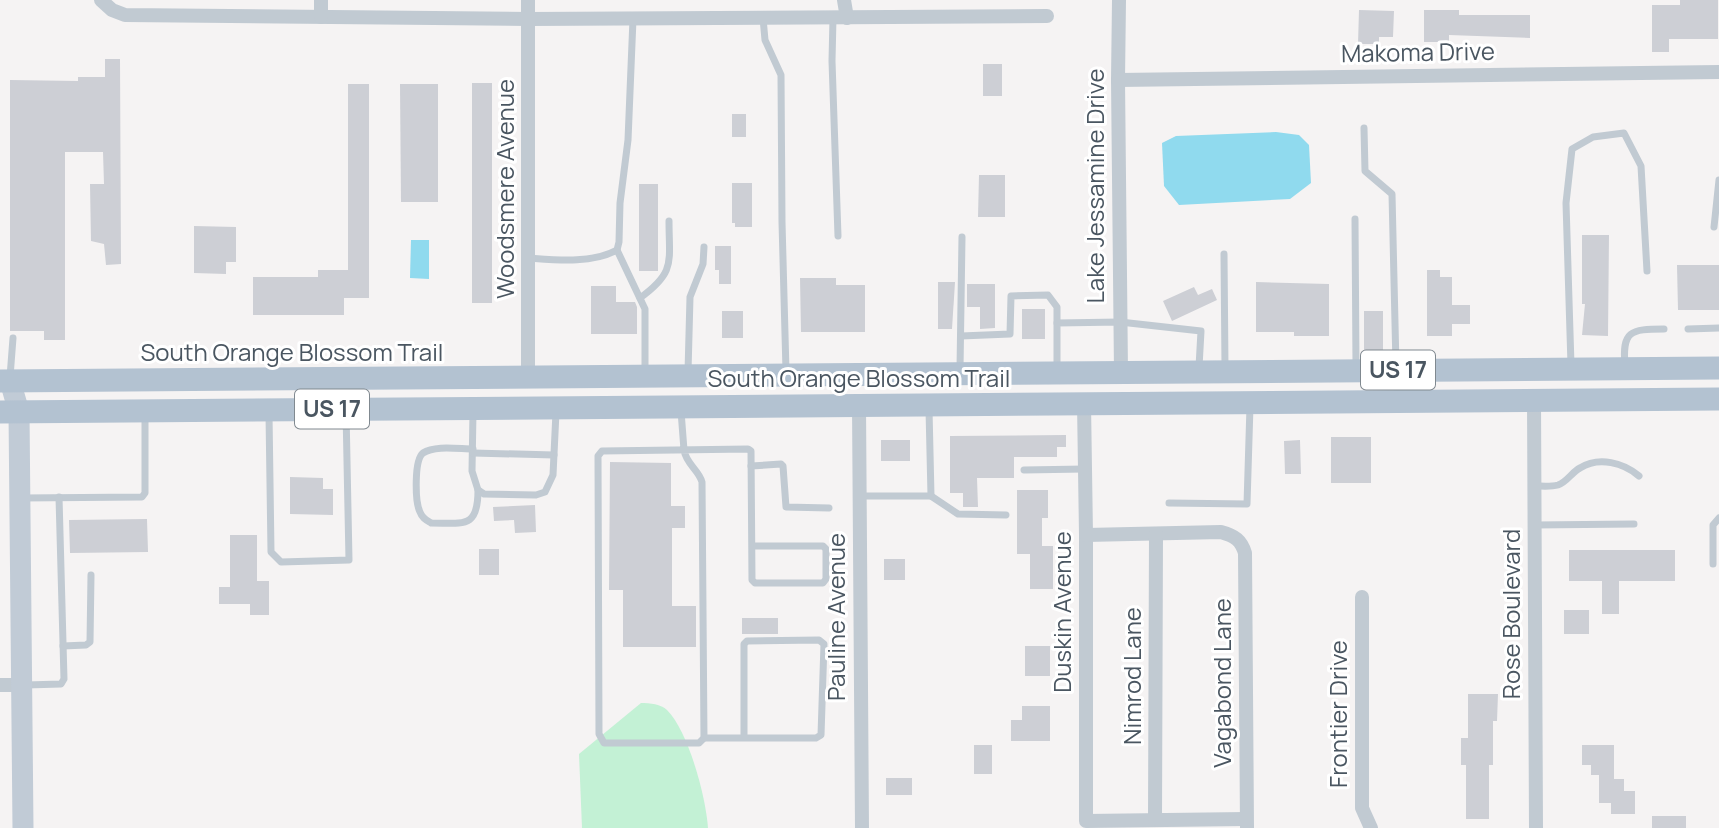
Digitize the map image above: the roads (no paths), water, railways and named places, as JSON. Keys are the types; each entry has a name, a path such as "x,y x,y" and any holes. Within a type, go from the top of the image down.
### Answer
{"main road":[{"name":"South Orange Blossom Trail","path":"3,386 830,374 1719,368"},
{"path":"1481,400 1499,395 1511,385 1515,370"},
{"path":"788,405 808,398 822,389 830,374"},
{"path":"859,405 868,393 906,374"},
{"path":"3,386 9,412 19,498 11,685 23,828"},
{"name":"South Orange Blossom Trail","path":"9,412 1719,399"}],"street":[{"path":"101,0 112,10 125,15 528,19 1047,16"},
{"path":"321,0 321,17"},
{"name":"Woodsmere Avenue","path":"528,0 528,378"},
{"path":"840,18 844,0"},
{"name":"Lake Jessamine Drive","path":"1119,0 1121,372"},
{"name":"Makoma Drive","path":"1118,80 1719,72"},
{"name":"Rose Boulevard","path":"1534,400 1536,828"},
{"name":"Duskin Avenue","path":"1084,403 1086,821 1155,819"},
{"name":"Pauline Avenue","path":"859,405 862,828"},
{"name":"Vagabond Lane","path":"1156,534 1222,532 1238,539 1245,553 1247,823"},
{"path":"1086,535 1156,534"},
{"name":"Nimrod Lane","path":"1155,819 1156,534"},
{"name":"Frontier Drive","path":"1362,597 1362,807 1371,828"},
{"path":"1155,819 1247,823"}],"lane":[{"path":"764,18 765,40 781,75 786,375"},
{"path":"838,236 840,18"},
{"path":"633,19 628,140 617,250 645,309 645,377"},
{"path":"1364,128 1365,171 1392,194 1395,370"},
{"path":"1572,369 1568,190 1572,149 1593,137 1624,133 1641,166 1647,271"},
{"path":"1714,227 1719,180"},
{"path":"1355,219 1356,370"},
{"path":"640,298 660,284 669,264 669,221"},
{"path":"960,373 962,237"},
{"path":"688,376 690,297 703,264 704,247"},
{"path":"528,258 587,258 617,250"},
{"path":"1224,254 1225,371"},
{"path":"961,336 1010,334 1012,296 1048,295 1057,307 1058,372"},
{"path":"1057,323 1120,322 1201,331 1199,371"},
{"path":"1688,329 1719,328"},
{"path":"1625,369 1624,341 1630,332 1664,329"},
{"path":"3,386 13,338"},
{"path":"1169,503 1247,504 1250,402"},
{"path":"928,404 931,495"},
{"path":"681,406 684,450 688,462 700,475 702,482 704,738"},
{"path":"473,408 473,451 472,471 478,490 478,507 475,515 464,523 431,523 420,514 418,506 416,464 426,451 473,451 554,455"},
{"path":"478,490 484,494 536,495 545,492 552,475 556,408"},
{"path":"269,410 271,552 281,562 349,560 346,410"},
{"path":"19,498 142,497 145,493 145,411"},
{"path":"744,738 744,644 747,641 819,640 824,644 821,735 816,738 744,738 704,738 699,743 604,743 599,734 598,456 602,451 748,449 751,451 752,580 755,583 823,583 825,579 826,549 823,546 752,546"},
{"path":"1534,486 1561,484 1582,466 1592,463 1609,462 1629,467 1639,476"},
{"path":"751,466 783,466 786,507 829,508"},
{"path":"1024,470 1085,469"},
{"path":"859,496 931,495 958,514 1006,515"},
{"path":"11,685 61,684 64,680 59,498"},
{"path":"1713,564 1713,525 1719,518"},
{"path":"1534,526 1634,524"},
{"path":"63,646 86,645 90,642 91,575"}],"water":[{"path":"1276,132 1299,135 1309,145 1311,183 1290,199 1179,205 1164,186 1162,143 1176,136"},
{"path":"411,240 429,240 429,279 410,278"}]}
